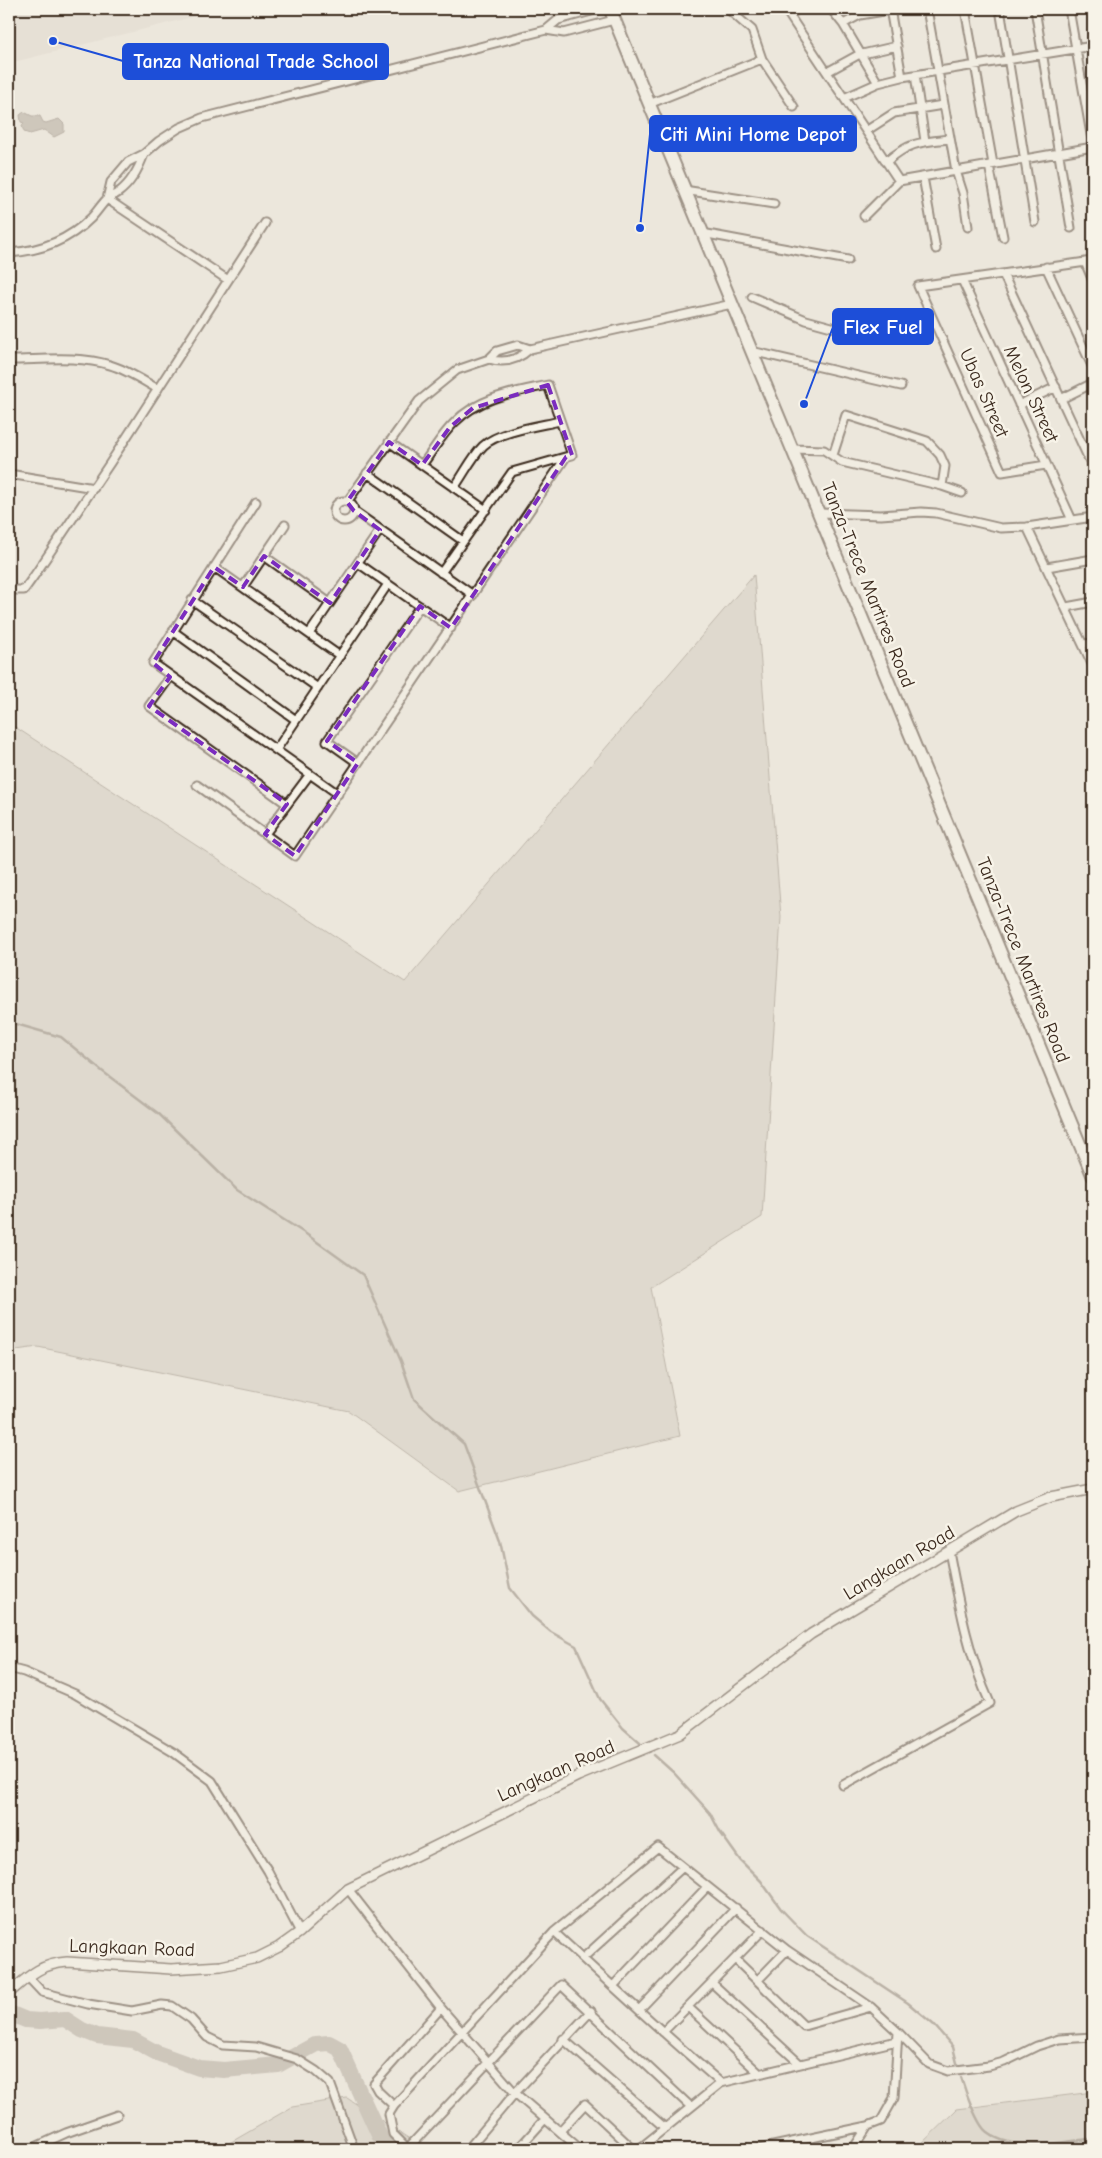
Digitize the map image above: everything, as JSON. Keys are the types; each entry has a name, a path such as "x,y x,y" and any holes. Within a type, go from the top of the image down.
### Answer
{"main road":[{"name":"Tanza-Trece Martires Road","path":"612,14 1093,1176"}],"street":[{"path":"107,199 111,182 128,162 144,154 179,128 202,118 546,30 558,20 599,9"},
{"path":"728,9 752,30 762,59 794,107"},
{"path":"798,9 787,11 899,181"},
{"path":"831,9 843,24 878,83"},
{"path":"927,9 943,105 956,171 963,193 968,227"},
{"path":"965,9 1003,237"},
{"path":"1000,9 1035,222"},
{"path":"1034,9 1071,228"},
{"path":"864,216 899,181 1093,147 1069,9"},
{"path":"843,24 860,15 890,10 902,77"},
{"path":"546,30 564,34 612,14"},
{"path":"827,72 860,54 897,46"},
{"path":"844,98 878,83 902,77 1093,46"},
{"path":"649,104 762,59"},
{"path":"915,75 924,141"},
{"path":"866,131 894,113 943,105"},
{"path":"886,162 905,147 924,141 950,138"},
{"path":"9,253 38,249 64,238 91,218 107,199 120,192 138,170 144,154"},
{"path":"923,177 936,249"},
{"path":"684,190 774,204"},
{"path":"107,199 228,280"},
{"path":"9,590 24,590 94,488 265,223"},
{"path":"702,233 848,260"},
{"path":"962,280 1093,261"},
{"path":"1085,262 1093,281"},
{"path":"1046,267 1093,368"},
{"path":"1003,274 1093,468"},
{"name":"Ubas Street","path":"962,280 918,286 1002,472 1046,466"},
{"name":"Melon Street","path":"962,280 1072,520"},
{"path":"752,297 806,320 850,332"},
{"path":"347,502 418,401 457,370 489,359 497,351 518,345 530,349 732,304"},
{"path":"489,359 500,362 521,358 530,349"},
{"path":"751,351 901,386"},
{"path":"9,360 84,360 109,364 158,389"},
{"path":"1061,399 1093,383"},
{"path":"422,465 455,422 473,408 497,398 548,385 572,455 512,472 441,573"},
{"path":"1019,405 1056,388"},
{"path":"833,455 846,415 928,441 940,455 945,466 942,486"},
{"path":"454,488 480,450 488,443 508,434 560,421"},
{"path":"389,442 486,510"},
{"path":"792,449 824,450 842,462 942,486 962,493"},
{"path":"197,785 295,856 566,457"},
{"path":"368,473 463,541"},
{"path":"9,474 94,488"},
{"path":"256,502 153,663 338,794"},
{"path":"354,512 351,518 346,521 337,518 334,512 335,506 340,502 347,502 352,506 354,512 473,595"},
{"path":"820,513 881,515 921,512 936,513 1001,528 1028,527 1093,517"},
{"path":"243,587 285,525"},
{"path":"1028,527 1093,666"},
{"path":"309,634 380,530"},
{"path":"264,556 330,603"},
{"path":"1047,566 1093,559"},
{"path":"358,563 451,628"},
{"path":"214,567 340,656"},
{"path":"276,750 388,584"},
{"path":"192,600 318,688"},
{"path":"1066,607 1093,602"},
{"path":"358,764 327,741 420,606"},
{"path":"173,631 296,720"},
{"path":"1084,644 1093,643"},
{"path":"170,676 149,706 287,804"},
{"path":"265,834 310,774"},
{"name":"Langkaan Road","path":"9,1993 38,1968 53,1963 67,1962 171,1969 221,1966 257,1958 279,1947 300,1932 348,1889 578,1776 680,1734 811,1634 1016,1511 1051,1497 1093,1489"},
{"path":"843,1785 990,1703 980,1680 962,1619 949,1551"},
{"path":"9,1668 24,1672 75,1694 173,1752 212,1780 268,1871 300,1932"},
{"path":"690,2106 591,2011 561,1985 408,2149 393,2134 389,2114 394,2106 554,1932 658,1847 788,1950 871,2007 929,2064 948,2071 989,2066 1004,2062 1037,2046 1059,2040 1093,2037"},
{"path":"583,1958 683,1866"},
{"path":"614,1985 707,1887"},
{"path":"348,1889 441,2008 515,2093 580,2149"},
{"path":"639,2010 736,1908"},
{"path":"663,2032 763,1930"},
{"path":"554,1932 721,2083"},
{"path":"758,1980 788,1950"},
{"path":"735,1959 804,2026 871,2007"},
{"path":"28,1977 42,1992 88,2004 132,2011 162,2005 172,2006 191,2019 207,2037 223,2045 256,2047 297,2059 330,2083 354,2149"},
{"path":"712,1983 799,2063"},
{"path":"688,2007 759,2073"},
{"path":"394,2106 378,2091 374,2084 441,2008"},
{"path":"468,2149 563,2039 591,2011"},
{"path":"759,2149 868,2126 881,2121 894,2098 898,2032"},
{"path":"563,2039 665,2128"},
{"path":"639,2149 690,2106 721,2083 897,2041"},
{"path":"560,2131 585,2104 633,2149"},
{"path":"31,2149 66,2133 117,2115"},
{"path":"518,2149 546,2119"},
{"path":"853,2149 868,2126"},
{"path":"566,2149 572,2143"}],"highlighted area":[{"path":"548,385 572,455 566,457 451,628 420,606 327,741 358,763 295,856 265,834 287,804 149,706 170,677 153,663 214,567 243,587 264,556 330,603 380,530 354,511 347,502 389,442 422,465 450,427 473,408"}],"shaded area":[{"path":"9,9 224,9 14,62 9,46"},
{"path":"24,112 32,116 40,116 43,122 46,123 59,119 64,124 64,132 54,137 44,130 30,134 24,132 22,126 24,123 21,122 20,115"},
{"path":"754,575 781,917 762,1217 651,1287 680,1436 459,1491 349,1411 38,1347 9,1351 9,723 405,982"},
{"path":"1093,2092 1093,2149 916,2149 957,2109"},
{"path":"347,2098 425,2149 219,2149 292,2107"}],"waterway":[{"path":"9,1022 61,1037 159,1114 237,1190 306,1234 363,1275 401,1361 414,1399 464,1444 500,1541 510,1588 532,1616 551,1632 576,1646 600,1699 623,1728 640,1743"},
{"path":"654,1755 674,1773 710,1813 720,1832 740,1860 761,1881 781,1909 807,1936 908,2003 934,2025 953,2047 957,2063"},
{"path":"9,2013 26,2020 65,2019 82,2030 97,2036 133,2040 157,2053 199,2068 224,2070 278,2065 316,2044 329,2043 340,2049 379,2135 389,2149"},
{"path":"961,2077 979,2122 987,2132 998,2138 1010,2143 1036,2145 1088,2139"}],"place":[{"name":"Tanza National Trade School","path":"53,41"},
{"name":"Citi Mini Home Depot","path":"640,228"},
{"name":"Flex Fuel","path":"804,404"}]}
